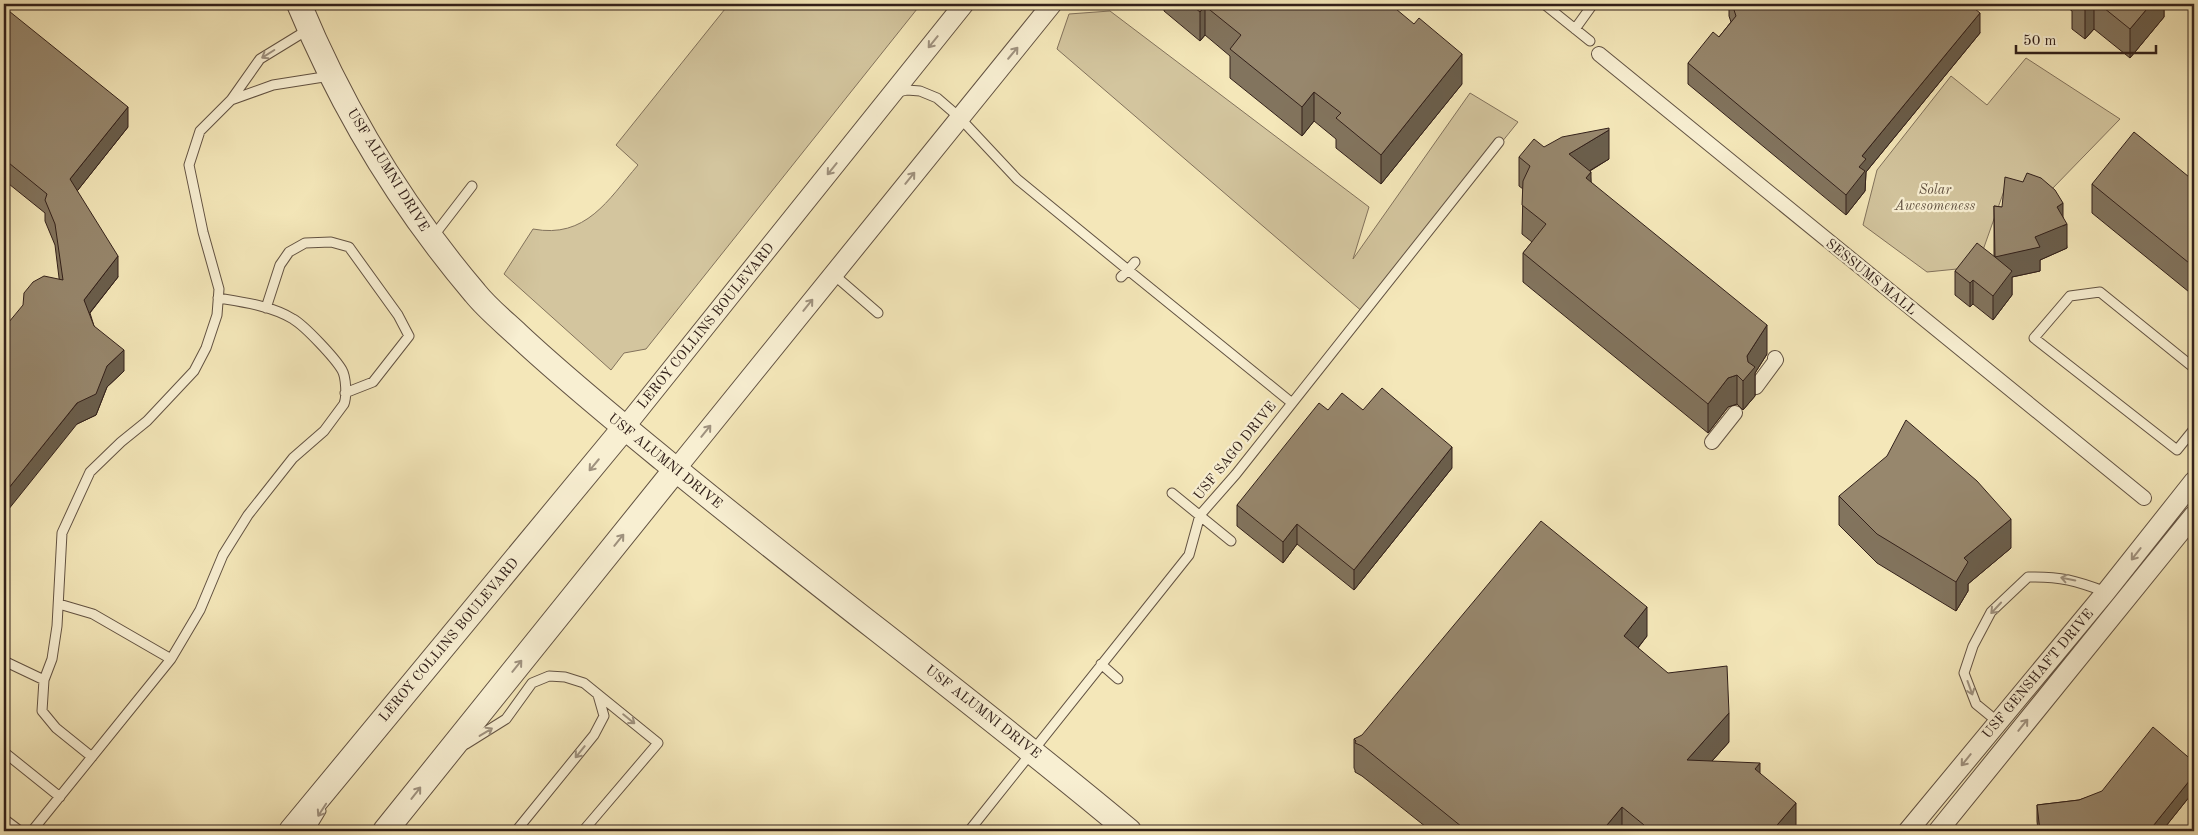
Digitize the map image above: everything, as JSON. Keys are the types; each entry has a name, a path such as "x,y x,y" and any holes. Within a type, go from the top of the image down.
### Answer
{"street":[{"name":"USF ALUMNI DRIVE","path":"299,4 331,76 378,159 431,239 477,296 575,386 625,428 1033,750 1129,831"},
{"name":"LEROY COLLINS BOULEVARD","path":"291,831 625,428 964,4"},
{"path":"385,831 1052,4"},
{"name":"SESSUMS MALL","path":"1599,54 2144,498"},
{"path":"1756,387 1776,360 1775,358"},
{"path":"1712,442 1735,413"},
{"name":"USF GENSHAFT DRIVE","path":"1908,831 2106,592 2194,481"},
{"name":"USF GENSHAFT DRIVE","path":"1938,831 2189,522"}],"lane":[{"path":"1544,4 1590,41"},
{"path":"1575,29 1593,4"},
{"path":"92,757 56,728 42,711 44,680 52,659 59,604 62,533 90,472 147,421 194,371 206,348 217,315 219,289 202,232 189,165 200,131 231,100 260,59 309,28"},
{"path":"231,100 273,85 331,76"},
{"path":"892,93 920,90 937,98 959,117 1017,178 1292,403"},
{"name":"USF SAGO DRIVE","path":"969,831 1189,554 1200,515 1222,492 1499,142"},
{"path":"431,239 472,186"},
{"path":"266,308 280,265 289,252 305,243 331,242 349,248 398,315 409,336 373,382 345,393"},
{"path":"1121,277 1135,262"},
{"path":"833,274 878,312"},
{"path":"2194,368 2100,292 2070,296 2034,338 2177,450 2194,429"},
{"path":"32,831 171,659 200,610 223,555 248,515 293,458 324,431 346,399 342,371 320,344 293,319 266,308 218,298"},
{"path":"1172,493 1232,541"},
{"path":"1998,722 1976,704 1964,673 1974,646 1991,612 2028,577 2052,576 2077,581 2106,592"},
{"path":"59,604 93,614 171,659"},
{"path":"4,661 44,680"},
{"path":"1101,664 1118,679"},
{"path":"444,757 506,719 532,684 549,676 565,677 584,683 658,743 583,831"},
{"path":"516,831 594,735 604,716 598,694"},
{"path":"311,831 312,826 378,726"},
{"path":"4,752 60,797"},
{"path":"4,819 20,831"}],"green space":[{"path":"729,4 921,4 646,349 624,353 611,370 504,274 533,229 551,231 568,228 582,222 606,203 638,165 616,145"},
{"path":"1110,11 1369,207 1353,259 1470,93 1518,122 1364,313 1057,49 1069,14"},
{"name":"Solar Awesomeness","path":"2026,58 2120,119 2051,190 2005,188 1977,267 1927,272 1863,225 1877,170 1951,76 1987,105"}],"building":[{"path":"1190,4 1390,4 1414,24 1419,18 1462,54 1381,155 1336,118 1341,113 1314,92 1302,107 1230,49 1241,35 1205,6 1200,12"},
{"path":"1732,4 1969,4 1980,13 1862,156 1866,159 1859,167 1865,171 1846,195 1688,63 1713,32 1719,37 1736,16"},
{"path":"2077,4 2090,4 2085,10"},
{"path":"2099,4 2151,4 2130,29"},
{"path":"4,7 128,107 70,179 118,256 84,300 94,326 124,350 107,366 96,394 77,403 4,494 4,328 23,305 24,293 33,282 44,276 63,280 55,224 45,200 47,194 4,159"},
{"path":"1609,128 1609,130 1569,154 1591,172 1586,178 1767,325 1747,356 1748,362 1755,367 1743,381 1737,375 1728,378 1708,404 1523,253 1546,224 1522,205 1523,181 1530,166 1519,157 1534,139 1544,147 1562,137"},
{"path":"2134,132 2194,181 2194,267 2092,184"},
{"path":"2027,173 2041,178 2055,190 2063,203 2057,207 2067,224 2035,237 2040,247 1995,257 1994,206 2002,207 2005,177 2023,182"},
{"path":"1977,243 2012,271 1993,296 1973,280 1970,283 1955,271"},
{"path":"1382,388 1452,447 1354,570 1297,524 1283,542 1237,505 1319,403 1328,410 1342,393 1363,410"},
{"path":"1906,420 1977,481 2011,519 1964,558 1968,562 1956,582 1877,534 1839,496 1887,456"},
{"path":"1541,521 1647,607 1624,636 1668,673 1727,666 1729,713 1687,760 1760,763 1755,769 1796,803 1772,831 1639,831 1644,825 1622,807 1602,831 1467,831 1362,746 1355,743 1354,739 1362,735"},
{"path":"2153,727 2194,762 2194,775 2149,831 2040,831 2037,805 2079,800 2102,791"}]}
